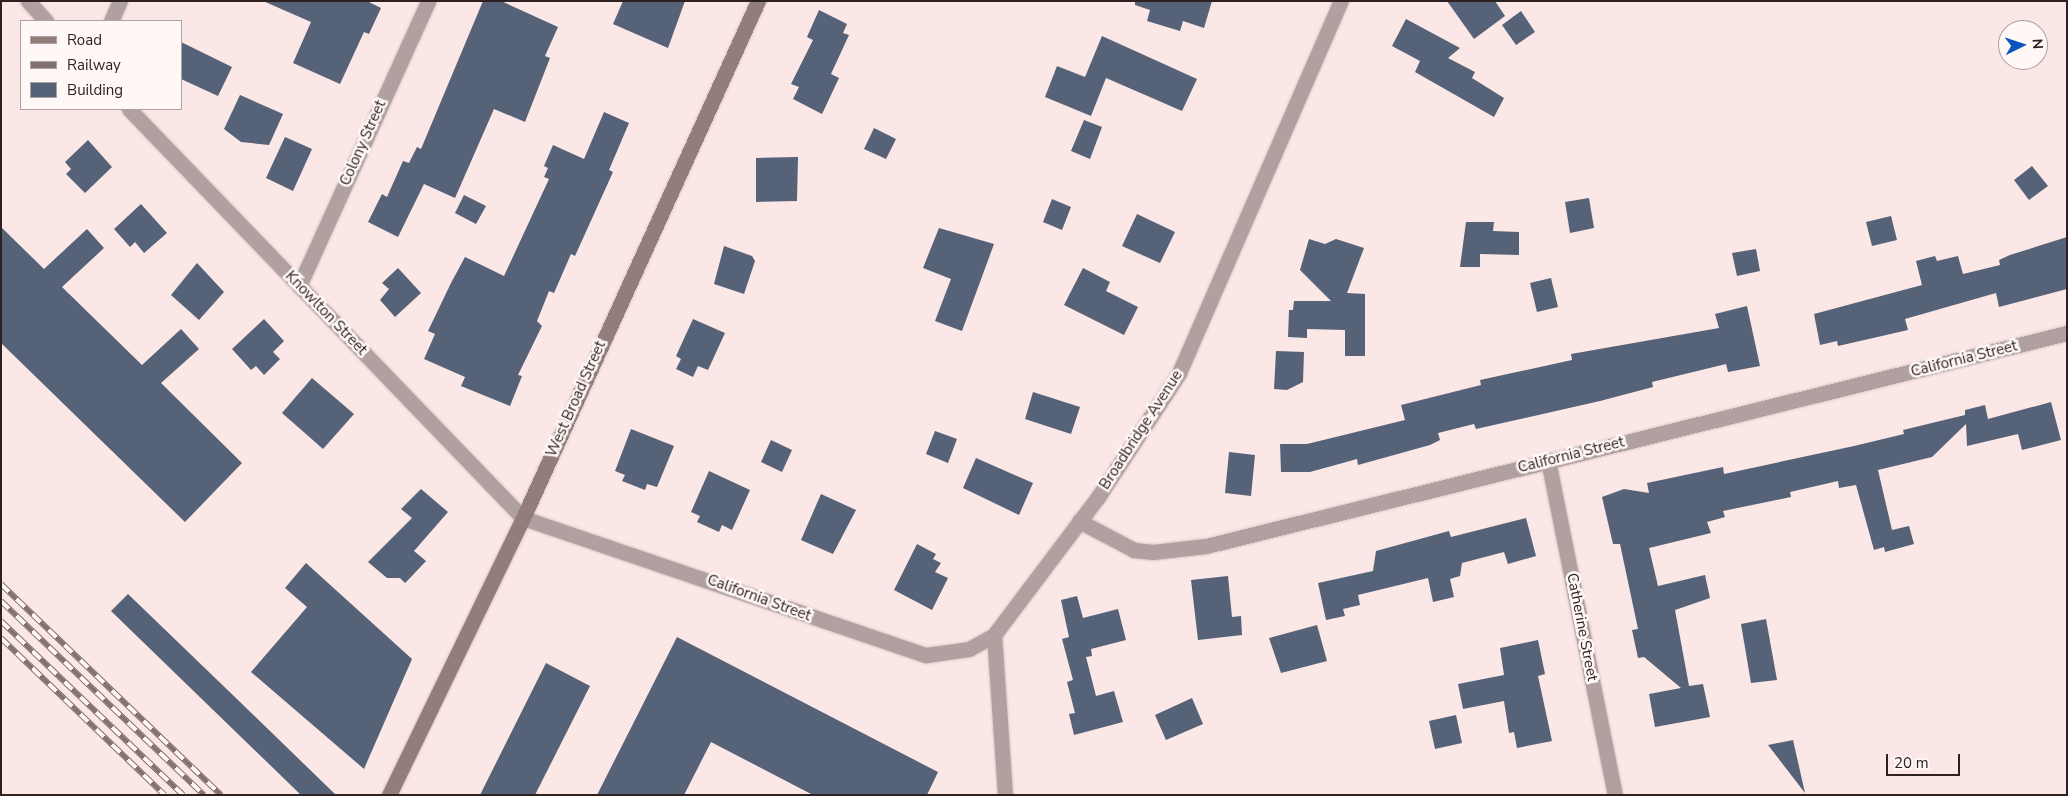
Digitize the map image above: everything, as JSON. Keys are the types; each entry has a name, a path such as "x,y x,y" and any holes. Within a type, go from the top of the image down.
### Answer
{"main road":[{"name":"West Broad Street","path":"389,795 523,518 758,1"}],"street":[{"path":"28,1 45,20"},
{"path":"111,20 120,1"},
{"name":"Colony Street","path":"299,286 428,1"},
{"name":"Broadbridge Avenue","path":"994,635 1079,521 1180,373 1341,1"},
{"name":"Knowlton Street","path":"130,110 523,518"},
{"name":"California Street","path":"1079,521 1134,550 1178,550 2067,333"},
{"name":"Catherine Street","path":"1548,460 1615,795"},
{"name":"California Street","path":"523,518 926,656 969,649 994,635"},
{"path":"994,635 1004,795"}],"building":[{"path":"263,1 367,1 381,8 369,34 364,32 340,84 293,63 311,22"},
{"path":"483,1 501,1 558,27 545,56 550,58 525,122 494,109 455,198 424,184 398,237 368,222 382,194 387,197 403,161 409,163 417,147 421,149"},
{"path":"623,1 685,1 668,48 613,24"},
{"path":"1135,1 1212,1 1204,28 1183,21 1180,31 1147,21 1150,10 1135,5"},
{"path":"1447,1 1495,1 1505,16 1474,39"},
{"path":"819,10 847,24 843,33 849,35 831,74 839,78 822,114 793,99 799,87 791,84 813,40 807,37"},
{"path":"1521,11 1535,32 1516,45 1502,25"},
{"path":"1406,19 1460,48 1448,58 1475,72 1472,78 1504,98 1494,117 1415,72 1420,61 1392,46"},
{"path":"1102,36 1197,79 1182,111 1106,78 1091,116 1045,97 1057,66 1085,77"},
{"path":"182,42 232,67 218,96 182,79"},
{"path":"240,95 283,114 269,145 241,142 224,129"},
{"path":"604,112 629,123 609,170 613,172 575,256 571,254 554,293 549,291 537,321 542,326 518,375 522,376 510,406 461,386 465,377 424,359 435,334 428,331 451,283 465,257 504,276 549,179 544,177 548,168 544,166 553,145 584,159"},
{"path":"1084,120 1102,127 1090,159 1071,151"},
{"path":"874,128 896,139 886,159 864,149"},
{"path":"285,137 312,149 293,191 266,178"},
{"path":"88,140 112,167 85,193 66,174 71,169 65,162"},
{"path":"798,157 797,201 756,202 756,158"},
{"path":"2032,166 2048,186 2029,200 2014,180"},
{"path":"464,195 486,206 476,224 455,213"},
{"path":"1589,198 1594,228 1570,233 1565,202"},
{"path":"1052,199 1071,207 1062,230 1043,222"},
{"path":"141,204 167,233 144,253 135,242 130,247 114,229"},
{"path":"1137,214 1175,232 1160,263 1122,246"},
{"path":"1891,216 1897,240 1872,246 1866,222"},
{"path":"1466,222 1494,222 1493,231 1519,232 1519,255 1480,254 1480,267 1460,267"},
{"path":"1,227 44,269 87,229 104,248 62,287 142,365 181,329 199,349 161,383 242,463 185,522 1,343"},
{"path":"939,228 994,244 962,331 935,321 951,279 923,268"},
{"path":"2067,237 2067,289 1999,307 1996,293 1905,319 1908,330 1838,346 1837,341 1820,345 1814,314 1922,285 1916,261 1935,256 1937,261 1958,256 1963,274 2000,265 1999,260 2010,255"},
{"path":"1309,239 1325,244 1336,239 1364,248 1347,293 1365,294 1365,356 1345,356 1345,330 1307,329 1307,338 1288,337 1289,310 1293,310 1294,301 1331,301 1300,270"},
{"path":"724,246 752,256 755,261 744,294 714,284"},
{"path":"1756,249 1760,271 1737,276 1732,253"},
{"path":"197,263 224,292 199,320 171,295"},
{"path":"398,268 421,293 395,317 380,300 389,289 382,283"},
{"path":"1083,268 1110,282 1106,291 1138,307 1124,335 1064,305"},
{"path":"1551,278 1558,307 1537,312 1530,283"},
{"path":"1747,306 1760,366 1728,372 1726,364 1652,382 1653,387 1600,401 1476,429 1474,424 1438,433 1440,440 1430,445 1358,465 1357,459 1310,472 1281,472 1280,444 1307,444 1405,420 1401,405 1481,385 1480,380 1572,360 1571,354 1719,328 1715,314"},
{"path":"264,319 284,341 273,352 280,359 264,375 256,366 251,370 232,349"},
{"path":"693,319 725,333 708,370 698,366 693,377 676,369 681,359 676,356"},
{"path":"1276,351 1304,352 1303,382 1287,390 1274,389"},
{"path":"312,378 354,414 323,449 282,413"},
{"path":"1033,392 1080,407 1071,434 1025,419"},
{"path":"2051,402 2061,440 2022,450 2018,434 1967,446 1966,424 1932,457 1878,470 1892,530 1909,526 1914,544 1885,552 1884,547 1874,550 1856,485 1839,488 1838,481 1790,492 1791,497 1723,511 1725,517 1707,522 1711,533 1649,548 1658,586 1705,575 1710,598 1675,610 1689,686 1703,684 1710,717 1655,727 1649,694 1681,688 1644,657 1638,658 1632,630 1638,629 1620,544 1613,544 1602,497 1624,489 1649,493 1647,483 1723,467 1724,474 1904,434 1903,430 1965,415 1965,410 1985,405 1988,419"},
{"path":"631,429 674,446 657,487 647,484 645,490 622,481 625,475 615,471"},
{"path":"935,431 957,439 948,463 926,454"},
{"path":"771,440 792,450 782,472 761,462"},
{"path":"1229,452 1255,455 1251,496 1225,493"},
{"path":"976,458 1033,483 1019,515 963,488"},
{"path":"709,471 750,490 732,530 722,525 719,532 697,522 700,516 691,512"},
{"path":"421,489 448,512 414,551 426,561 405,583 400,578 387,578 368,562 412,518 401,509"},
{"path":"821,494 856,510 833,554 801,540"},
{"path":"1526,518 1536,556 1508,564 1504,552 1462,563 1460,576 1450,579 1454,597 1433,602 1428,578 1358,595 1360,605 1343,609 1345,616 1326,620 1318,583 1373,571 1376,551 1449,531 1451,537"},
{"path":"917,544 936,554 933,559 941,563 935,572 948,578 932,610 894,590"},
{"path":"306,563 412,659 364,769 251,672 307,607 285,588"},
{"path":"1228,576 1232,617 1241,616 1242,635 1198,640 1191,580"},
{"path":"128,594 336,795 301,795 111,611"},
{"path":"1077,596 1083,618 1118,609 1126,640 1091,649 1092,656 1086,657 1096,696 1114,691 1123,722 1074,735 1069,714 1075,713 1067,682 1073,680 1062,639 1069,637 1061,600"},
{"path":"1766,619 1777,680 1751,683 1741,624"},
{"path":"1317,625 1327,661 1281,673 1269,638"},
{"path":"677,637 938,772 927,795 813,795 711,742 684,795 597,795"},
{"path":"1538,640 1545,674 1538,676 1552,741 1517,748 1514,732 1509,733 1504,701 1463,709 1458,684 1504,675 1500,648"},
{"path":"546,663 590,686 535,795 480,795"},
{"path":"1192,698 1203,724 1166,740 1155,715"},
{"path":"1456,715 1462,743 1435,749 1429,721"},
{"path":"1793,740 1805,793 1768,745"}],"railway":[{"path":"1,584 221,795"},
{"path":"1,601 204,795"},
{"path":"1,621 183,795"},
{"path":"1,638 165,795"}]}
